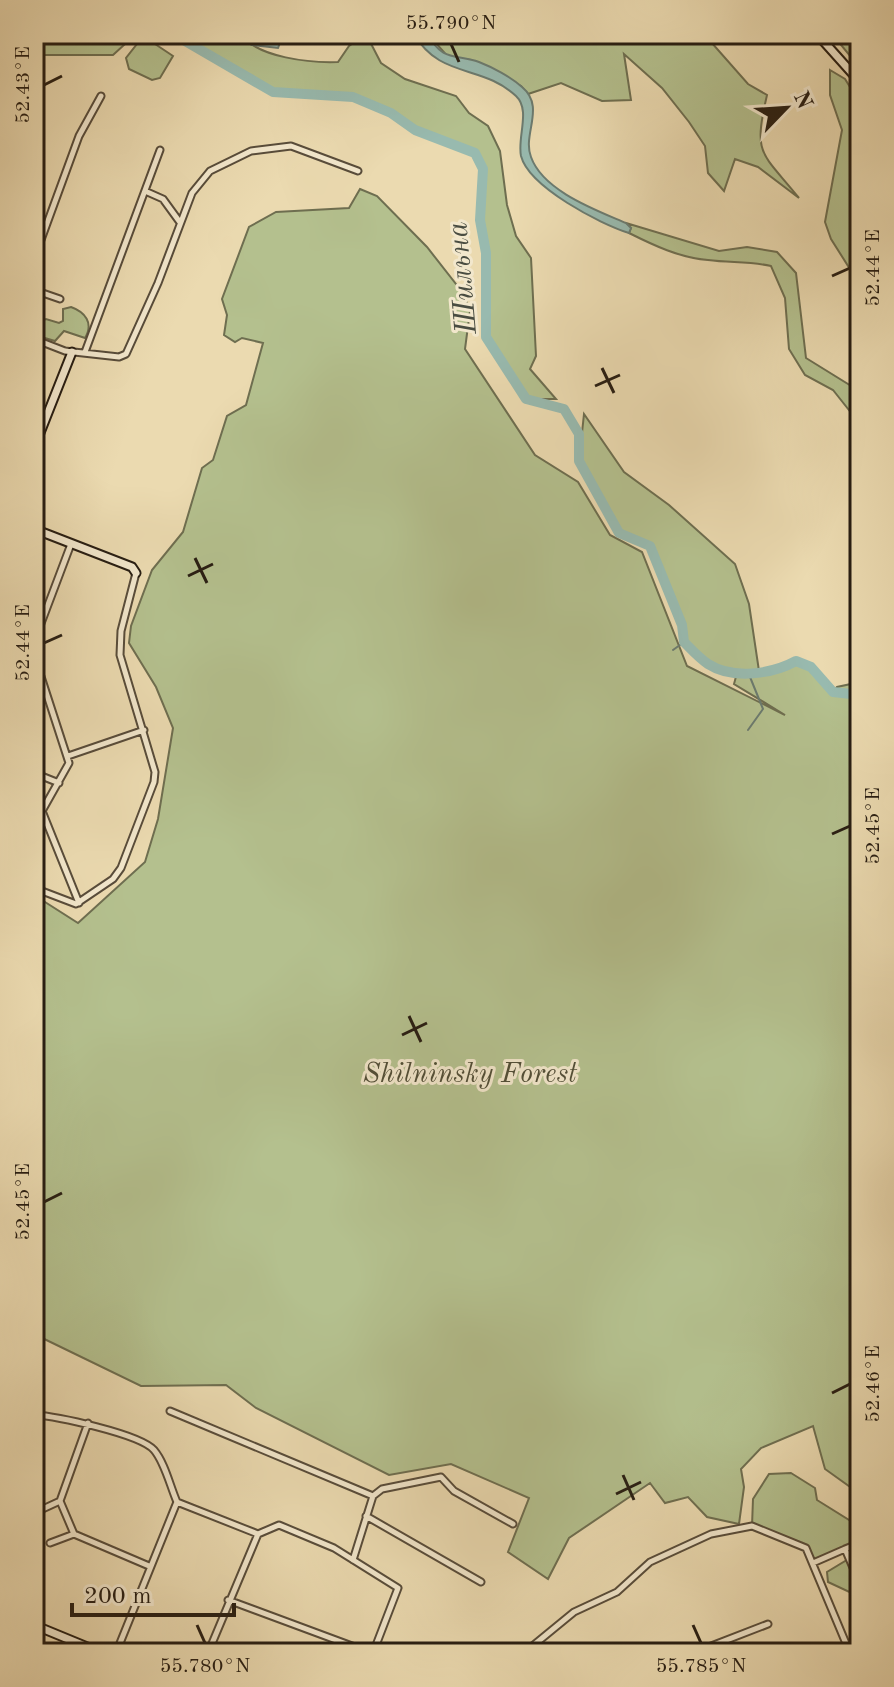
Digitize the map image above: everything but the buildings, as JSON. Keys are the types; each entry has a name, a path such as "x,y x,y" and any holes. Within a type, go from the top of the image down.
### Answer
{"street":[{"path":"817,34 860,82"},
{"path":"34,259 79,136 101,96"},
{"path":"34,339 72,352 119,357 130,351 180,222 202,177 220,164 251,151 291,146 358,171"},
{"path":"85,352 160,150"},
{"path":"145,191 163,199 180,222"},
{"path":"34,290 60,299"},
{"path":"34,448 38,428 72,352"},
{"path":"34,529 132,567 136,573 121,631 120,655 154,762 154,782 118,874 79,903 68,902 34,888"},
{"path":"34,642 71,544"},
{"path":"34,655 68,756 68,769 42,811 34,814"},
{"path":"68,756 144,730"},
{"path":"34,773 59,783"},
{"path":"42,811 79,903"},
{"path":"170,1411 373,1496"},
{"path":"34,1415 88,1423 147,1444 155,1451 177,1502 258,1534"},
{"path":"74,1534 60,1501 88,1423"},
{"path":"353,1560 373,1496 382,1489 441,1477 454,1491 513,1524"},
{"path":"34,1513 60,1501"},
{"path":"116,1653 177,1502"},
{"path":"366,1516 481,1582"},
{"path":"208,1653 228,1600 258,1534 279,1525 353,1560 398,1588 372,1653 228,1600"},
{"path":"524,1653 574,1612 617,1592 650,1562 711,1534 752,1526 806,1548 850,1653"},
{"path":"50,1543 74,1534 149,1566"},
{"path":"34,1535 40,1548 34,1563"},
{"path":"813,1563 860,1543"},
{"path":"845,1549 860,1584"},
{"path":"693,1653 768,1624"},
{"path":"34,1625 102,1653"}],"green space":[{"path":"34,34 136,34 113,55 34,55"},
{"path":"173,34 240,34 259,49 272,54 300,60 338,62 349,46 366,34 381,63 405,79 456,96 469,113 488,126 500,151 507,205 516,236 531,258 536,356 530,369 556,399 526,399 486,337 486,253 480,220 483,169 475,153 415,130 391,113 353,97 273,92"},
{"path":"428,34 704,34 748,84 767,95 761,130 764,152 799,198 758,167 735,159 724,191 708,173 705,146 689,122 662,88 624,54 631,100 602,101 561,83 528,94 521,86 471,60 448,57"},
{"path":"832,34 860,34 860,68"},
{"path":"146,38 173,56 160,78 152,80 129,69 126,58 141,39"},
{"path":"830,70 845,79 860,103 860,285 831,239 825,222 842,130 830,95"},
{"name":"Shilninsky Forest","path":"360,189 377,196 427,247 463,293 470,311 465,349 535,455 578,482 610,535 642,552 687,666 785,715 734,684 737,673 709,665 684,642 682,625 650,546 619,533 579,461 584,414 624,472 669,505 735,564 749,604 759,671 778,670 796,661 811,667 833,692 837,687 860,682 860,1494 825,1469 813,1426 761,1448 741,1469 744,1487 739,1524 707,1517 688,1497 665,1503 650,1483 569,1538 548,1579 508,1552 529,1498 451,1464 389,1475 256,1408 226,1385 141,1386 34,1334 34,895 78,923 145,862 158,819 173,728 156,687 129,643 131,626 152,570 183,532 202,468 213,460 227,416 246,405 263,343 242,338 235,342 224,335 227,315 222,299 249,227 276,212 349,208"},
{"path":"626,223 719,251 747,247 777,252 796,273 806,358 856,389 860,394 860,424 833,390 805,375 789,349 785,298 771,266 677,254 629,233 631,228"},
{"path":"71,307 87,319 89,328 85,338 64,331 55,341 38,336 39,323 46,319 59,323 63,321 63,309"},
{"path":"791,1473 815,1488 817,1500 854,1523 860,1519 860,1543 813,1563 806,1548 752,1526 753,1499 769,1474"},
{"path":"860,1552 860,1597 828,1582 827,1572"}],"water":[{"path":"272,34 290,34 290,42 280,43 278,48 253,45"},
{"path":"414,34 428,34 444,53 484,64 522,87 532,103 529,148 537,169 572,198 626,223 631,228 629,233 567,203 537,180 527,168 520,149 523,109 516,96 489,79 436,58"}],"waterway":[{"name":"Шильна","path":"173,34 273,92 353,97 391,113 415,130 475,153 483,169 480,220 486,253 486,337 526,399 564,409 579,434 579,461 619,533 650,546 682,625 684,642 705,662 718,669 741,674 764,672 796,661 811,667 833,692 860,695"},
{"path":"673,650 684,642"},
{"path":"748,672 763,709 748,730"}]}
